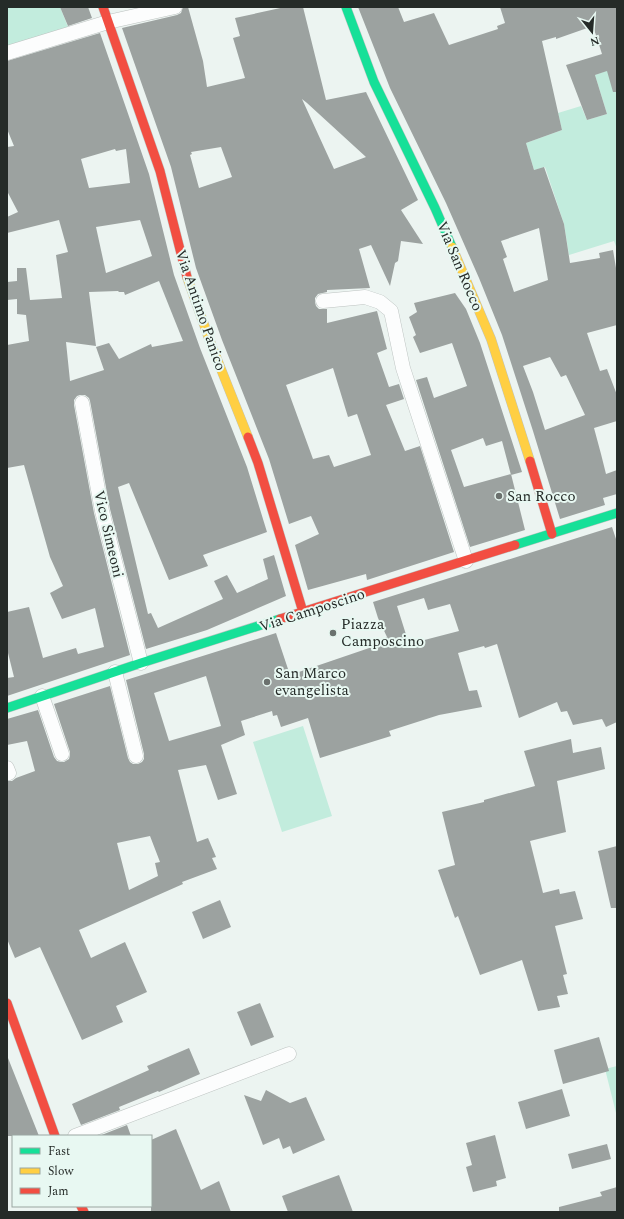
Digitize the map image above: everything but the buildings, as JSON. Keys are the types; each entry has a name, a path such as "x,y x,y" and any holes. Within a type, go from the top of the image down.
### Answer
{"street":[{"name":"Via Antimo Panico","path":"103,7 160,171 185,271 211,344 258,462 303,612"},
{"path":"7,52 108,22 175,7"},
{"name":"Via San Rocco","path":"346,7 374,82 435,208 491,339 522,434 552,534"},
{"path":"323,301 365,297 380,302 391,311 403,368 466,561"},
{"name":"Vico Simeoni","path":"82,403 102,511 141,663"},
{"name":"Via Camposcino","path":"7,708 141,663 552,534 616,516"},
{"path":"115,672 136,756"},
{"path":"42,696 62,754"},
{"path":"7,1003 55,1135"},
{"path":"78,1135 289,1054"}],"green space":[{"path":"7,7 60,7 68,27 7,46"},
{"path":"617,67 617,249 614,241 569,255 564,224 545,167 534,170 526,143 562,130 558,113 581,106 587,120 607,114 595,75"},
{"path":"303,726 332,816 282,832 253,742"},
{"path":"617,1066 617,1117 605,1069"}],"traffic: fast":[{"path":"346,7 374,82 435,208 452,247"},
{"path":"515,545 617,513"},
{"path":"7,708 141,663 280,619"}],"traffic: slow":[{"path":"452,247 491,339 530,461"},
{"path":"187,277 211,344 248,437"}],"traffic: jam":[{"path":"103,7 160,171 187,277"},
{"path":"248,437 258,463 303,612"},
{"path":"530,461 552,534"},
{"path":"280,619 515,545"},
{"path":"7,1003 55,1135"},
{"path":"82,1207 84,1212"}],"place":[{"name":"San Rocco","path":"499,496"},
{"name":"Piazza Camposcino","path":"333,633"},
{"name":"San Marco evangelista","path":"267,682"}]}
